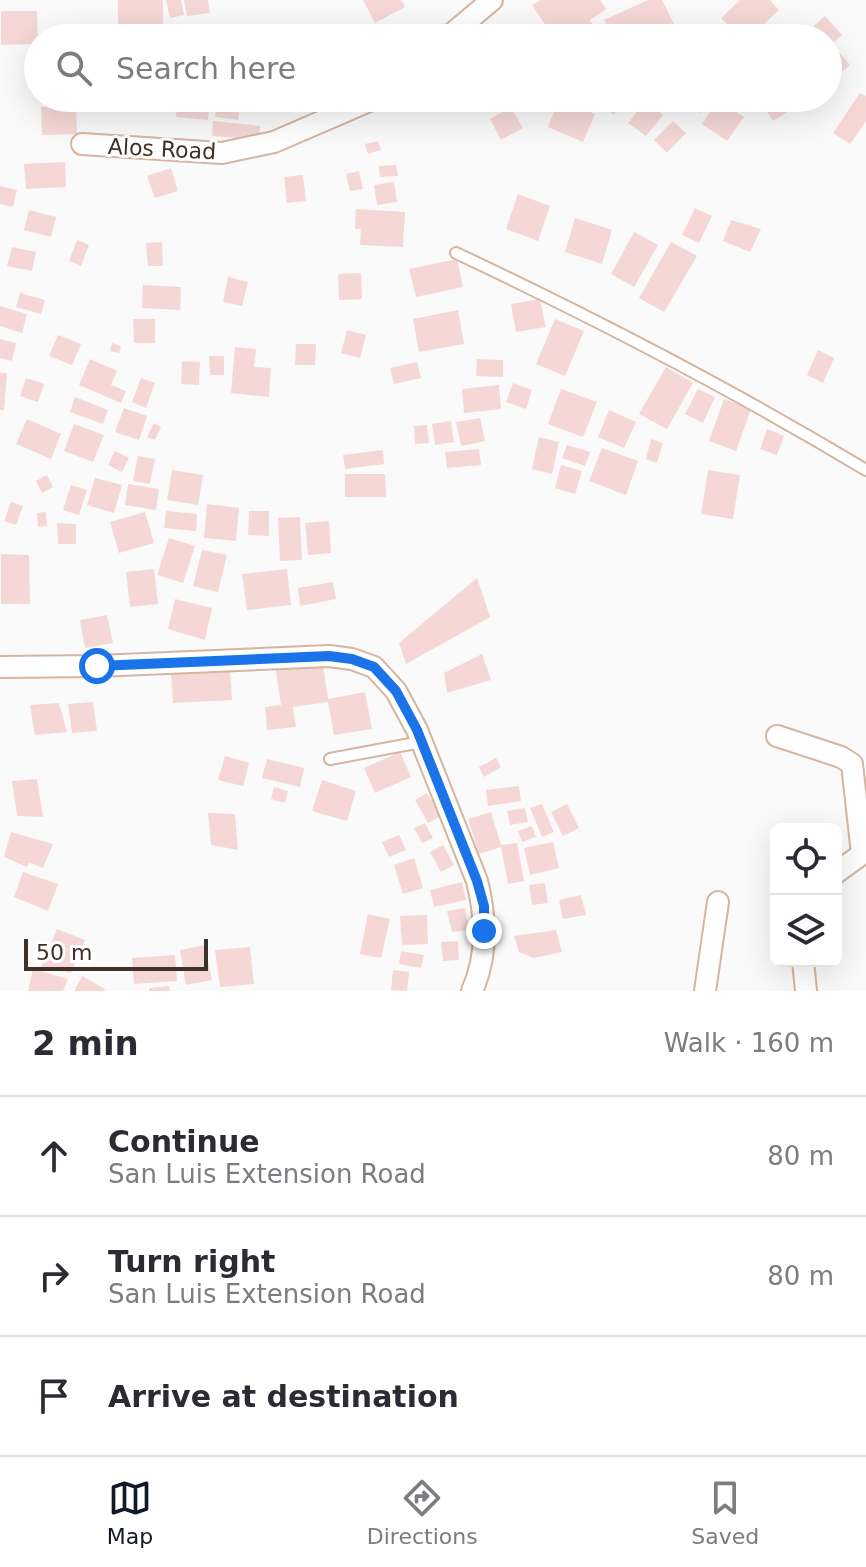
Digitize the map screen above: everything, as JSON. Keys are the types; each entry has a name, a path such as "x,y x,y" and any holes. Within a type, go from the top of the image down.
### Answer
{"street":[{"path":"464,24 492,0"},
{"name":"Alos Road","path":"82,144 222,153 274,142 344,112"},
{"path":"0,667 329,656 352,659 374,667 396,691 417,730 477,881 484,906 483,954 472,991"},
{"path":"777,736 841,757 852,764 864,854 842,869"},
{"path":"705,991 718,902"},
{"path":"804,967 806,991"}],"lane":[{"path":"456,253 667,357 866,470"},
{"path":"330,759 421,742"}],"building":[{"path":"118,0 163,0 163,24 118,24"},
{"path":"166,0 181,0 184,15 170,18"},
{"path":"184,0 208,0 210,13 187,16"},
{"path":"363,0 401,0 405,7 375,23"},
{"path":"541,0 600,0 606,9 590,20 593,24 545,24 532,5"},
{"path":"648,0 662,0 674,24 606,24 604,20"},
{"path":"740,0 770,0 779,10 764,24 727,24 721,18"},
{"path":"1,11 37,11 37,24 24,24 24,44 1,45"},
{"path":"825,16 832,24 816,24"},
{"path":"842,56 850,65 842,72"},
{"path":"860,93 866,96 866,121 850,144 833,133"},
{"path":"41,112 76,112 77,134 42,135"},
{"path":"177,112 209,112 208,120 176,117"},
{"path":"216,112 239,112 238,120 215,117"},
{"path":"502,112 514,112 523,128 501,140 490,119"},
{"path":"554,112 595,114 583,142 548,127"},
{"path":"637,112 659,112 663,115 646,136 628,123"},
{"path":"710,112 736,112 744,117 727,141 702,124"},
{"path":"767,112 788,112 773,121"},
{"path":"213,121 260,126 259,140 212,136"},
{"path":"673,121 686,133 667,153 654,140"},
{"path":"378,141 381,150 368,154 365,144"},
{"path":"65,162 66,187 26,189 24,164"},
{"path":"396,165 398,176 380,177 379,166"},
{"path":"171,168 178,191 155,198 147,176"},
{"path":"359,171 363,189 350,191 346,174"},
{"path":"303,175 306,201 287,203 284,177"},
{"path":"394,182 397,202 377,205 374,185"},
{"path":"0,186 17,190 13,207 0,204"},
{"path":"518,194 550,206 538,241 506,229"},
{"path":"695,208 712,216 699,243 682,235"},
{"path":"356,209 405,212 403,247 360,245 361,229 355,229"},
{"path":"29,210 56,217 51,237 24,230"},
{"path":"575,218 612,230 602,264 565,252"},
{"path":"731,220 761,229 750,252 723,241"},
{"path":"634,232 658,245 634,287 611,274"},
{"path":"77,240 89,245 81,266 69,261"},
{"path":"162,242 163,266 148,266 146,243"},
{"path":"671,242 697,256 664,312 639,298"},
{"path":"12,247 36,252 32,271 7,266"},
{"path":"457,259 463,287 416,297 409,269"},
{"path":"361,273 362,299 339,300 338,274"},
{"path":"228,277 248,282 242,306 223,302"},
{"path":"143,285 181,287 180,310 142,308"},
{"path":"20,293 45,300 41,314 16,307"},
{"path":"540,299 546,327 516,332 511,304"},
{"path":"0,306 27,314 22,333 0,326"},
{"path":"458,310 464,344 419,352 413,319"},
{"path":"133,319 155,319 155,343 134,343"},
{"path":"555,319 584,331 565,376 536,364"},
{"path":"347,330 366,335 360,358 341,353"},
{"path":"58,335 81,344 72,365 49,356"},
{"path":"0,339 16,343 12,361 0,358"},
{"path":"112,343 121,346 119,353 110,351"},
{"path":"296,344 316,344 315,365 295,365"},
{"path":"235,347 256,349 254,367 271,368 269,397 231,393"},
{"path":"818,350 834,358 823,383 807,375"},
{"path":"209,356 224,356 224,375 210,375"},
{"path":"90,359 117,371 111,385 126,391 121,403 79,385"},
{"path":"477,359 503,360 503,377 476,376"},
{"path":"182,361 200,362 199,385 181,384"},
{"path":"417,362 421,378 394,384 390,368"},
{"path":"666,367 693,383 667,429 639,414"},
{"path":"0,373 7,373 4,410 0,410"},
{"path":"26,378 44,384 38,402 20,396"},
{"path":"141,378 155,383 146,408 132,402"},
{"path":"513,383 532,390 526,409 506,402"},
{"path":"499,385 501,409 464,413 462,389"},
{"path":"561,389 597,402 583,437 548,424"},
{"path":"698,389 715,397 703,423 685,414"},
{"path":"75,397 108,410 103,424 70,412"},
{"path":"724,399 751,409 736,451 709,441"},
{"path":"124,408 147,416 139,440 115,432"},
{"path":"609,410 636,422 624,448 598,437"},
{"path":"480,418 485,441 461,446 456,422"},
{"path":"27,419 61,434 51,459 16,444"},
{"path":"451,421 454,442 435,445 432,424"},
{"path":"154,423 161,427 155,440 147,437"},
{"path":"74,424 104,435 93,462 64,451"},
{"path":"427,425 429,443 415,444 414,426"},
{"path":"767,429 784,436 777,455 760,449"},
{"path":"539,437 559,442 552,474 532,469"},
{"path":"651,439 663,443 657,463 646,459"},
{"path":"567,445 590,452 585,466 562,458"},
{"path":"602,448 638,461 626,495 589,481"},
{"path":"479,449 481,465 447,468 445,452"},
{"path":"383,450 384,464 345,469 343,455"},
{"path":"115,451 129,458 122,472 108,465"},
{"path":"138,456 155,459 150,484 133,481"},
{"path":"561,465 582,471 575,494 555,488"},
{"path":"172,470 203,475 198,505 167,500"},
{"path":"708,470 740,475 733,519 701,514"},
{"path":"345,474 385,474 386,497 345,497"},
{"path":"47,475 53,487 42,493 36,481"},
{"path":"95,478 122,485 114,513 87,505"},
{"path":"128,484 159,489 156,510 125,505"},
{"path":"71,485 87,490 79,515 63,510"},
{"path":"11,502 23,506 16,525 4,521"},
{"path":"207,504 239,508 236,541 204,538"},
{"path":"166,511 197,514 196,531 164,528"},
{"path":"249,511 269,511 269,536 248,535"},
{"path":"46,512 47,526 38,527 37,513"},
{"path":"145,512 154,543 119,553 110,522"},
{"path":"300,517 302,560 280,561 278,518"},
{"path":"329,521 331,553 308,555 305,523"},
{"path":"57,523 76,524 76,544 58,544"},
{"path":"169,538 195,546 183,583 157,575"},
{"path":"202,550 227,555 218,592 193,586"},
{"path":"1,554 29,555 30,604 1,604"},
{"path":"154,569 158,604 130,607 126,572"},
{"path":"287,569 291,605 247,610 242,574"},
{"path":"477,578 490,617 406,664 399,643"},
{"path":"333,582 336,599 300,606 298,588"},
{"path":"175,599 212,608 205,640 168,629"},
{"path":"107,615 113,643 85,648 80,620"},
{"path":"482,654 491,680 447,693 444,673"},
{"path":"322,659 328,699 365,692 372,729 334,735 328,702 293,707 296,727 267,730 265,707 281,705 275,665"},
{"path":"230,671 232,700 173,703 171,674"},
{"path":"93,702 97,731 72,733 68,704"},
{"path":"59,703 67,732 35,735 30,705"},
{"path":"400,752 411,777 375,793 364,768"},
{"path":"225,756 249,763 243,786 218,780"},
{"path":"496,758 501,767 484,777 479,767"},
{"path":"267,759 304,768 300,787 262,778"},
{"path":"37,779 43,817 17,816 12,781"},
{"path":"322,780 356,791 347,821 312,811"},
{"path":"519,786 521,801 488,806 486,790"},
{"path":"274,787 288,791 285,803 271,799"},
{"path":"427,793 441,816 428,823 415,800"},
{"path":"542,804 554,832 542,837 530,808"},
{"path":"567,804 579,828 563,836 551,812"},
{"path":"525,808 528,822 510,825 507,811"},
{"path":"491,812 501,845 517,843 524,881 508,884 501,847 479,854 468,819"},
{"path":"208,813 235,814 238,850 211,845"},
{"path":"425,823 433,838 422,843 414,828"},
{"path":"532,826 536,837 522,842 518,831"},
{"path":"11,832 53,844 43,868 29,862 27,867 4,857"},
{"path":"399,835 406,850 389,857 382,842"},
{"path":"553,842 559,868 530,875 524,848"},
{"path":"443,845 454,865 441,872 430,852"},
{"path":"414,858 423,888 403,894 394,865"},
{"path":"23,872 58,884 48,911 14,897"},
{"path":"462,882 466,900 434,907 430,890"},
{"path":"545,883 548,903 532,905 529,885"},
{"path":"581,895 586,915 563,919 559,900"},
{"path":"465,908 469,930 452,932 447,911"},
{"path":"368,914 390,919 381,958 360,954"},
{"path":"427,915 428,944 402,945 400,916"},
{"path":"57,929 85,940 71,973 41,967"},
{"path":"556,930 562,952 533,958 519,952 514,936"},
{"path":"458,941 459,960 443,961 441,942"},
{"path":"205,945 212,980 186,985 180,950"},
{"path":"250,947 254,984 220,987 215,950"},
{"path":"401,951 424,955 421,968 399,964"},
{"path":"175,955 177,981 134,984 132,958"},
{"path":"33,969 68,979 63,991 28,991"},
{"path":"393,970 409,972 407,991 391,990"},
{"path":"82,976 105,989 104,991 74,991"},
{"path":"169,986 170,991 149,991 149,988"}],"route":[{"path":"97,666 329,656 352,659 374,667 396,691 417,730 477,881 484,906 484,931"}]}
